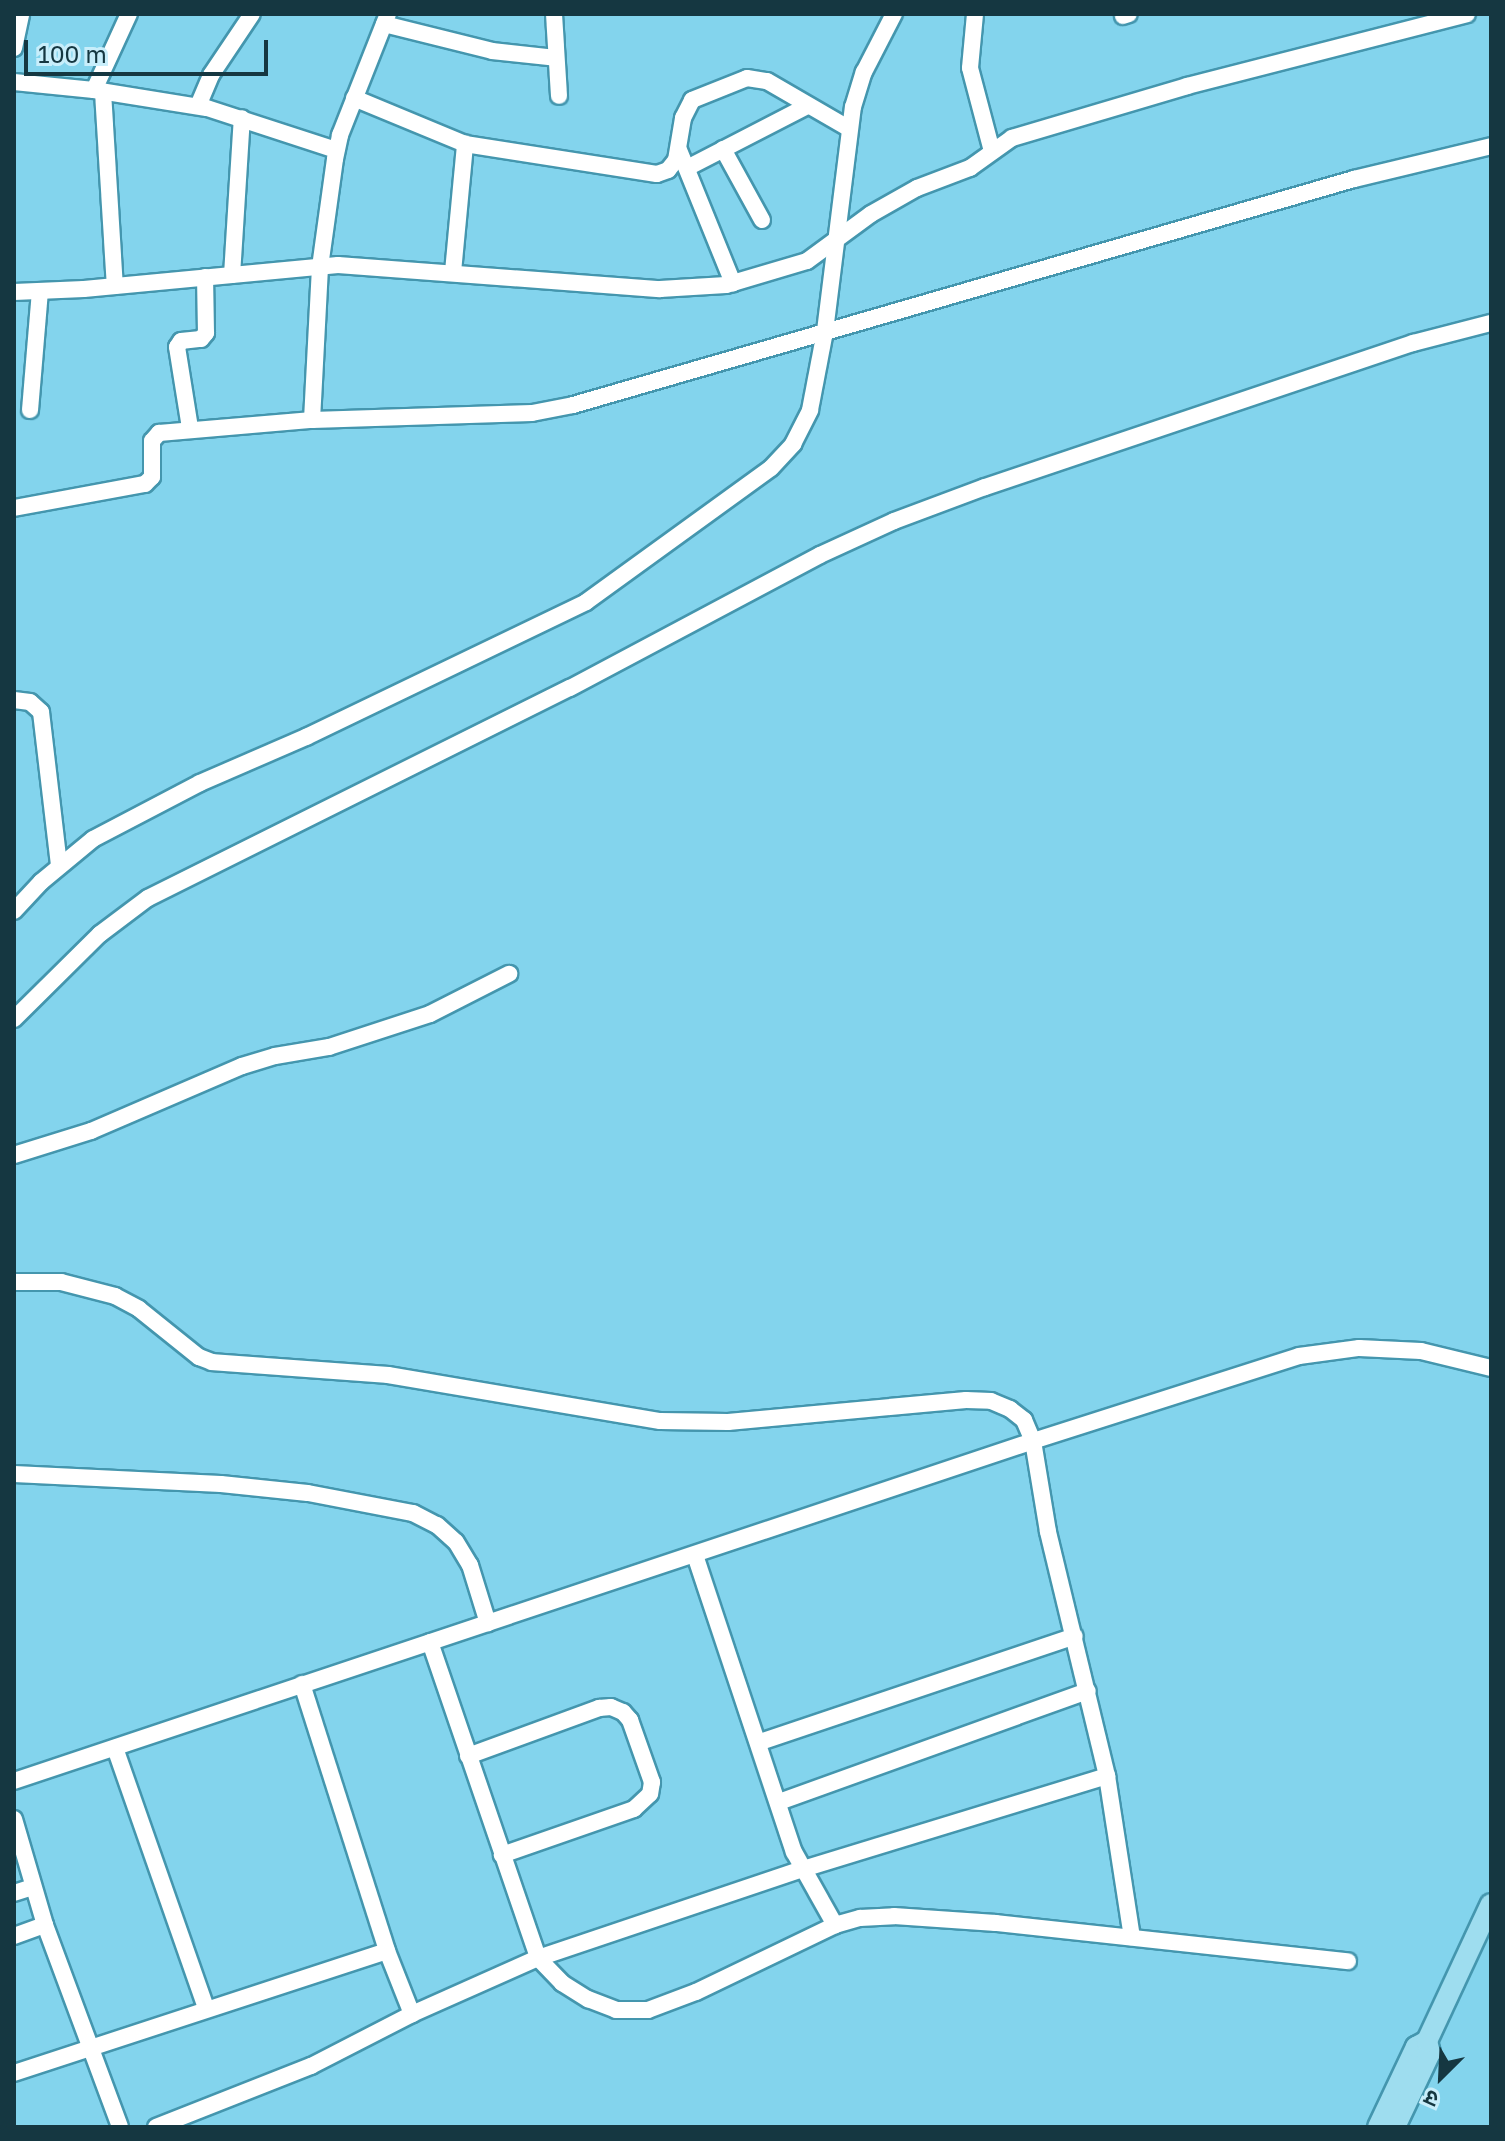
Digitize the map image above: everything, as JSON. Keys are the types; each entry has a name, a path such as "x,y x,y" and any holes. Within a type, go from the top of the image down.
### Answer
{"main road":[{"path":"1378,2127 1416,2047 1427,2041 1491,1904"},
{"path":"1395,2127 1430,2053 1427,2041"}],"street":[{"path":"115,286 99,91 129,14"},
{"path":"198,106 211,75 252,14"},
{"path":"554,14 559,96"},
{"path":"14,911 59,866 93,839 200,783 306,737 586,602 771,468 793,444 810,410 825,331 833,241 856,90 894,14"},
{"path":"975,14 970,68 992,151"},
{"path":"14,292 320,267 453,272 685,290 733,283 807,261 917,188 970,168 1012,138 1173,90 1467,14"},
{"path":"14,48 18,17"},
{"path":"312,420 320,267 336,150 386,19 492,51 556,58"},
{"path":"354,98 465,144 657,174 674,165 683,118 692,100 747,78 767,81 848,128"},
{"path":"14,82 198,106 336,150"},
{"path":"687,168 807,106"},
{"path":"232,275 242,118"},
{"path":"453,272 465,144"},
{"path":"14,508 145,484 152,477 155,436 190,428 312,420 532,413 609,395 1354,179 1491,146"},
{"path":"723,149 762,220"},
{"path":"679,150 733,283"},
{"path":"190,428 177,347 181,341 201,339 206,333 205,277"},
{"path":"30,410 40,291"},
{"path":"14,1019 100,934 148,898 556,695 832,550 894,521 985,487 1413,343 1491,323"},
{"path":"14,700 30,702 41,712 59,866"},
{"path":"14,1155 91,1131 242,1066 275,1056 329,1047 430,1014 509,974"},
{"path":"14,1282 61,1282 115,1296 139,1309 199,1357 232,1365 388,1375 660,1421 728,1422 843,1410 991,1401 1010,1409 1024,1420 1033,1441 1048,1532 1107,1776 1132,1937"},
{"path":"14,1781 1033,1441 1299,1356 1359,1348 1421,1351 1491,1368"},
{"path":"14,1474 250,1487 308,1493 413,1513 437,1525 456,1542 470,1565 488,1623"},
{"path":"695,1555 803,1869 835,1925"},
{"path":"760,1742 1075,1636"},
{"path":"430,1642 538,1958 562,1983 588,1999 616,2010 648,2010 696,1992 835,1925 860,1918 909,1917 1348,1961"},
{"path":"302,1684 387,1951 412,2014"},
{"path":"779,1802 1088,1691"},
{"path":"468,1756 599,1708 611,1707 623,1712 630,1720 652,1782 650,1794 634,1809 502,1855"},
{"path":"115,1748 206,2008"},
{"path":"156,2127 228,2102 311,2066 412,2014 538,1958 803,1869 1107,1776"},
{"path":"14,1819 45,1925 120,2127"},
{"path":"14,1893 33,1887"},
{"path":"14,1936 45,1925"},
{"path":"14,2073 387,1951"}]}
